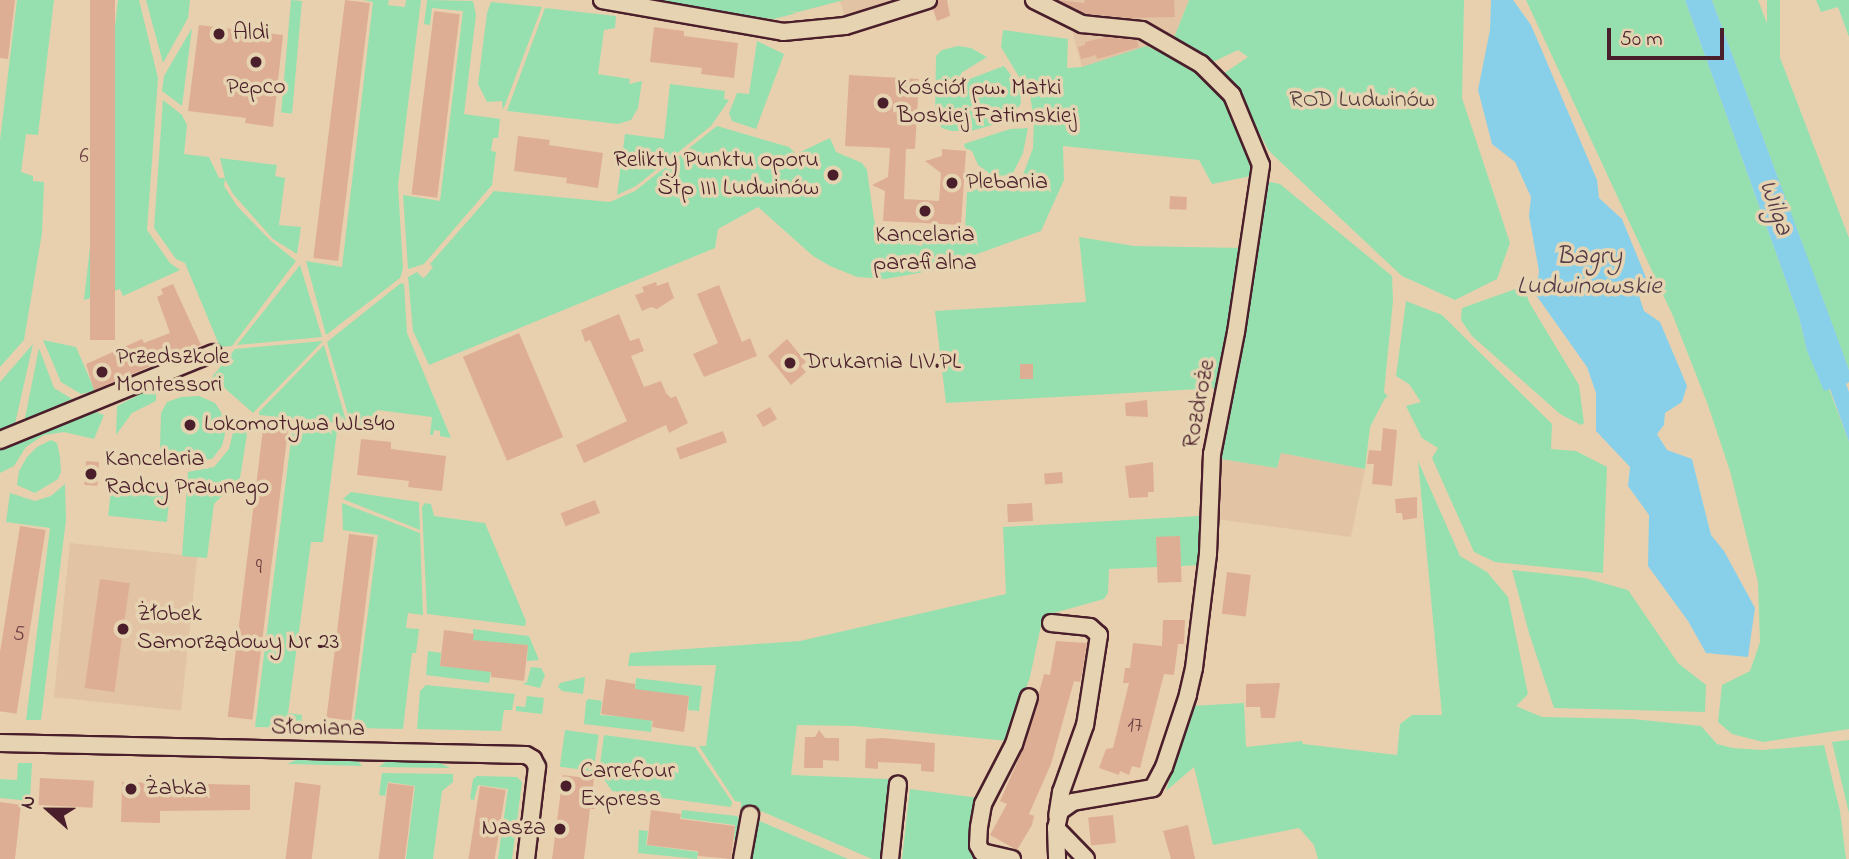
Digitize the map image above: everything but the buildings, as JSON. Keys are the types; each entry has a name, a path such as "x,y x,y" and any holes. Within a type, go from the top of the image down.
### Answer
{"street":[{"path":"602,0 783,32 845,26 929,0"},
{"name":"Rozdroże","path":"1034,0 1082,24 1142,30 1201,64 1232,95 1261,166 1236,332 1212,454 1208,554 1195,668 1188,695 1164,766 1153,788 1073,802 1063,808 1056,823"},
{"path":"0,440 213,353"},
{"path":"1051,622 1090,627 1099,635 1085,724 1061,792 1056,823 1057,859"},
{"path":"1012,859 982,852 978,845 979,827 983,804 1018,733 1029,697"},
{"name":"Słomiana","path":"0,743 526,755 533,759 537,767 526,859"},
{"path":"890,859 898,784"},
{"path":"743,859 750,815"},
{"path":"1056,823 1086,859"}],"shaded area":[{"path":"686,0 913,0 846,19 840,1 798,12"},
{"path":"1027,0 1189,0 1173,40 1082,67 1072,30"},
{"path":"1281,453 1365,469 1351,537 1216,519 1221,459 1277,468"},
{"name":"Żłobek Samorządowy Nr 23","path":"70,543 197,556 181,711 54,697"}],"green space":[{"path":"17,0 54,0 38,135 26,134 21,172 33,176 33,181 44,182 42,233 24,340 0,367 0,140"},
{"path":"118,0 139,0 158,78 147,230 170,263 180,270 123,296 120,289 84,300"},
{"path":"146,0 190,0 188,18 163,63"},
{"path":"291,0 302,1 292,114 281,113"},
{"path":"363,0 389,0 388,5 405,7 406,0 421,0 398,185 403,269 400,278 326,335 306,261 342,267 373,2"},
{"path":"427,0 473,1 476,15 464,114 500,119 498,138 493,138 491,151 496,152 492,185 424,264 408,269 403,195 440,201 463,11 432,8 430,25 424,24"},
{"path":"648,0 844,0 798,12 787,11 797,13 774,19 655,6"},
{"name":"ROD Ludwinów","path":"1189,0 1464,0 1462,98 1510,243 1497,279 1455,300 1402,276 1269,151 1237,91 1223,74 1248,57 1238,50 1213,62 1173,40"},
{"path":"1526,0 1685,0 1799,317 1807,351 1824,390 1829,389 1849,442 1849,729 1763,742 1732,734 1718,722 1722,685 1750,671 1760,642 1758,582 1730,471 1708,405 1673,316"},
{"path":"1712,0 1758,0 1849,238 1849,370"},
{"path":"1767,0 1780,0 1780,147 1767,147"},
{"path":"1816,0 1849,0 1849,37 1838,7 1821,12"},
{"path":"491,2 542,7 503,110 502,101 487,102 478,84 487,13"},
{"path":"545,8 616,16 615,28 604,30 598,74 630,79 629,84 642,81 638,108 631,120 618,124 507,111"},
{"path":"192,28 182,106 162,91 164,76"},
{"path":"1003,30 1068,39 1067,68 1082,67 1146,46 1194,67 1232,110 1248,149 1251,176 1212,184 1199,160 1063,146 1064,180 1041,231 930,271 885,279 857,277 830,266 813,256 758,207 718,229 715,248 429,365 413,331 408,277 417,272 423,278 426,276 433,267 430,264 494,191 610,202 635,191 717,126 789,147 796,154 830,138 836,152 862,163 867,170 877,232 885,239 922,246 924,229 965,231 967,192 992,185 1006,186 1018,180 1033,148 1034,120 1030,95 1001,47"},
{"path":"757,41 784,54 756,129 732,121 729,113 737,93 749,94"},
{"path":"958,46 971,48 987,57 961,73 964,81 1004,66 1020,87 1021,104 1003,122 971,131 952,131 942,128 935,119 936,56 942,50"},
{"path":"670,84 725,91 724,99 729,100 711,126 636,186 617,195 625,134 664,139"},
{"path":"163,100 182,115 187,125 184,154 209,157 219,178 225,178 220,158 277,165 275,176 285,178 279,225 301,227 297,254 273,239 233,194 225,179 224,186 237,206 270,240 296,261 232,346 220,347 185,263 176,259 154,228"},
{"path":"1028,128 1023,153 1012,175 993,176 978,165 972,151 965,148 964,144 1010,129"},
{"path":"1270,182 1280,184 1392,276 1393,301 1384,392 1388,397 1370,427 1365,469 1281,453 1277,468 1221,459 1241,351 1256,233 1264,192"},
{"path":"1079,237 1134,246 1243,248 1219,388 946,403 935,311 1086,302"},
{"path":"300,265 322,337 237,345"},
{"path":"401,283 404,284 407,333 451,438 440,436 440,431 434,430 433,435 430,435 432,417 377,410 373,427 351,425 327,342"},
{"path":"1524,286 1529,302 1579,385 1584,423 1581,425 1560,414 1472,336 1461,320 1462,308"},
{"path":"1406,301 1442,315 1552,424 1551,449 1576,451 1607,467 1603,573 1495,562 1474,552 1432,458 1438,448 1422,438 1406,406 1421,402 1409,384 1396,376"},
{"path":"43,340 76,347 95,391 81,394 61,382"},
{"path":"323,341 253,413 212,377 235,349"},
{"path":"33,344 15,424 0,431 0,382"},
{"path":"324,345 347,424 259,415 259,412"},
{"path":"39,348 54,388 72,399 24,423"},
{"path":"156,386 156,401 132,413 116,435 117,406"},
{"path":"199,396 215,403 221,412 225,434 222,446 212,459 176,463 166,458 160,448 161,413 167,402 181,397"},
{"path":"91,410 104,415 94,439 64,432 44,435 26,447 14,466 0,473 0,449"},
{"path":"236,421 249,422 240,478 214,504 207,558 182,556 188,472 214,467 229,449"},
{"path":"293,424 337,431 323,542 311,542 288,713 302,715 301,728 255,727"},
{"path":"51,440 57,443 60,457 61,472 58,479 35,493 17,485 19,471 27,457 37,447"},
{"path":"1418,461 1460,556 1487,572 1508,597 1528,694 1516,706 1542,717 1633,719 1701,726 1717,744 1733,748 1762,750 1824,745 1840,811 1846,859 1318,859 1314,845 1299,828 1213,845 1194,767 1166,791 1191,706 1244,703 1246,747 1302,741 1303,744 1397,755 1400,724 1412,715 1442,715"},
{"path":"112,480 171,486 167,522 108,516"},
{"path":"65,484 66,520 41,720 26,720 50,528 6,522 10,493 35,501 51,496"},
{"path":"351,492 419,502 420,530 343,499"},
{"path":"342,503 420,533 423,615 408,613 406,628 419,629 416,653 412,653 403,729 353,728 378,535 343,530"},
{"path":"425,503 431,504 434,516 485,523 526,621 525,626 427,614 422,507"},
{"path":"1200,516 1200,565 1181,566 1156,537 1160,567 1109,569 1108,593 1104,599 1043,616 1030,677 1008,741 855,726 797,725 791,775 888,779 891,782 882,859 872,859 756,809 741,808 741,802 735,801 699,746 706,746 716,665 628,666 630,653 800,641 1006,594 1003,527"},
{"path":"1512,570 1585,578 1628,590 1678,663 1706,685 1705,712 1554,708"},
{"path":"473,629 529,636 539,660 527,661 528,645 473,641"},
{"path":"428,651 441,653 440,666 491,670 489,683 426,675"},
{"path":"531,667 541,668 545,675 540,688 523,684 527,682"},
{"path":"585,677 583,694 562,691 558,687 560,683"},
{"path":"636,678 702,686 699,711 688,710 689,696 635,691"},
{"path":"426,685 515,694 512,710 504,710 501,731 417,729 420,691"},
{"path":"527,696 544,698 542,714 516,711 516,706 525,707"},
{"path":"586,701 602,701 600,715 652,719 651,732 584,724"},
{"path":"565,730 599,735 594,771 560,767"},
{"path":"604,735 695,747 732,802 731,807 612,791 599,772"},
{"path":"1849,740 1849,813 1832,742"},
{"path":"296,760 358,761 362,766 287,764"},
{"path":"387,761 440,763 450,768 379,767"},
{"path":"18,763 32,763 30,801 0,798 0,779 17,780"},
{"path":"382,773 453,774 453,782 442,791 433,859 406,859 415,786 388,782 385,796 379,795"},
{"path":"477,776 517,777 522,782 512,859 498,859 508,789 478,785 474,800 470,799 473,779"},
{"path":"910,789 979,798 973,859 902,859"},
{"path":"682,810 737,816 744,824 742,841 734,840 735,825 681,818"},
{"path":"755,819 848,859 749,859"},
{"path":"639,830 648,831 646,845 698,852 697,859 638,853"}],"water":[{"name":"Bagry Ludwinowskie","path":"1491,0 1513,0 1531,25 1597,180 1599,198 1622,219 1647,280 1637,290 1644,311 1660,322 1687,386 1682,402 1665,413 1664,425 1657,434 1667,450 1692,459 1711,535 1724,551 1755,608 1748,657 1706,653 1688,621 1648,566 1649,515 1628,486 1630,467 1596,431 1596,393 1587,367 1536,295 1539,271 1529,216 1531,197 1515,162 1492,144 1478,90 1490,30"},
{"name":"Wilga","path":"1685,0 1712,0 1836,334 1849,370 1849,382 1846,384 1849,392 1849,442 1830,389 1824,391 1807,351 1799,317"}],"place":[{"name":"Aldi","path":"219,34"},
{"name":"Pepco","path":"256,62"},
{"name":"Kościół pw. Matki Boskiej Fatimskiej","path":"883,103"},
{"name":"Relikty Punktu oporu Stp III Ludwinów","path":"833,175"},
{"name":"Plebania","path":"952,183"},
{"name":"Kancelaria parafialna","path":"925,211"},
{"name":"Drukarnia LIV.PL","path":"790,363"},
{"name":"Przedszkole Montessori","path":"102,372"},
{"name":"Lokomotywa WLs40","path":"190,425"},
{"name":"Kancelaria Radcy Prawnego","path":"91,474"},
{"name":"Żłobek Samorządowy Nr 23","path":"123,629"},
{"name":"Carrefour Express","path":"566,786"},
{"name":"Żabka","path":"131,789"},
{"name":"Nasza","path":"560,829"}]}
